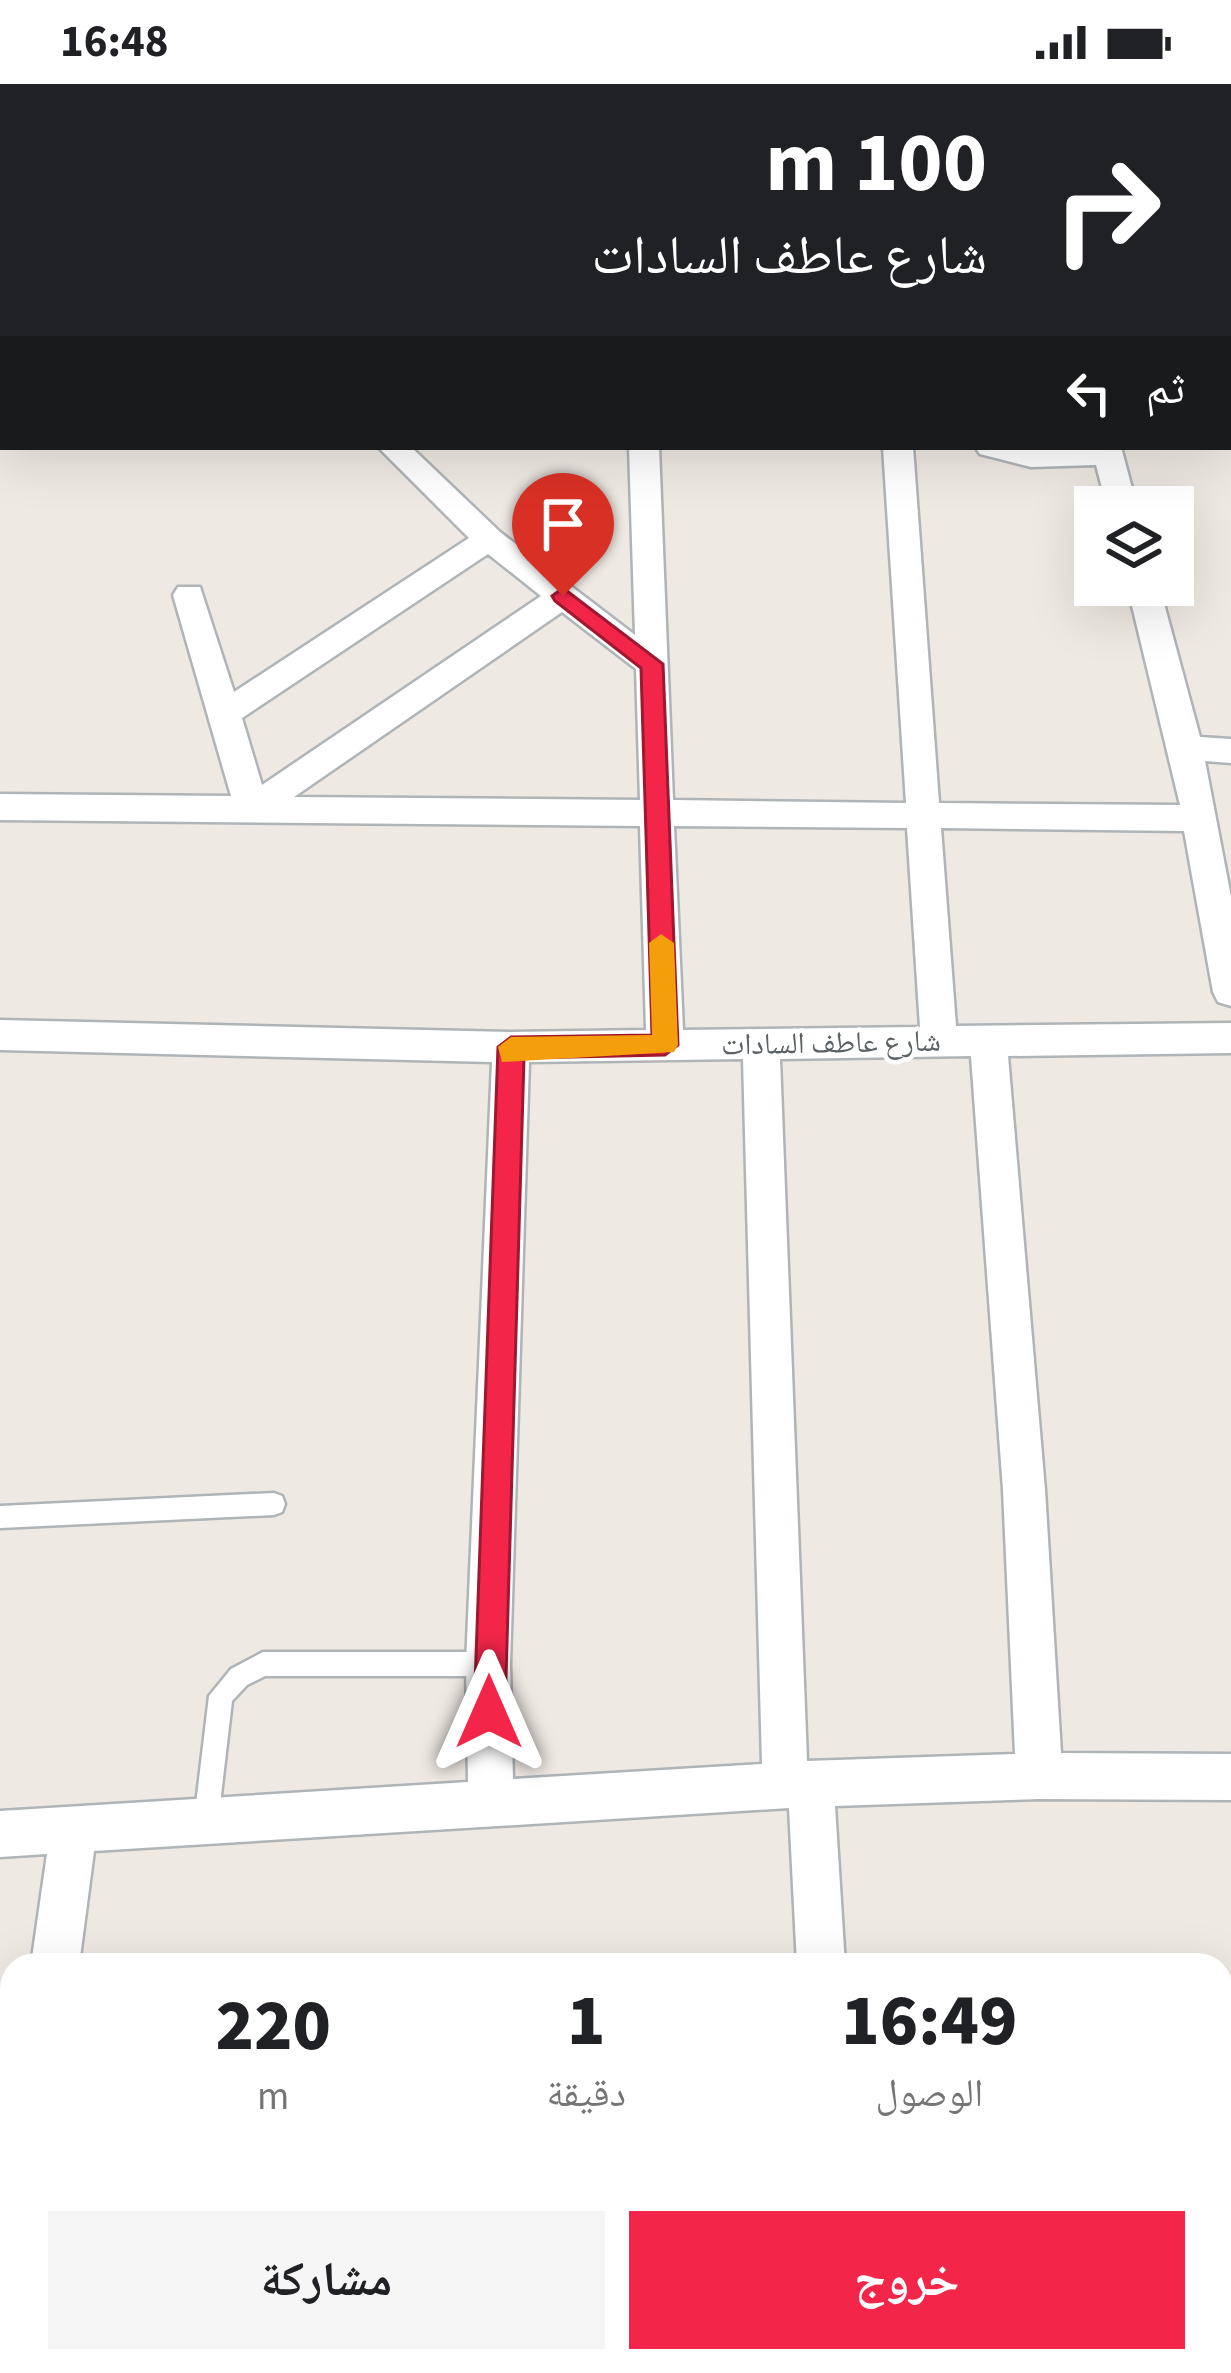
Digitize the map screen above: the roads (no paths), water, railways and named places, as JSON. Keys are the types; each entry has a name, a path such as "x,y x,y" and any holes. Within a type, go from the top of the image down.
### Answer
{"street":[{"path":"396,450 489,539 652,664"},
{"path":"644,450 665,1045"},
{"path":"898,450 939,1041"},
{"path":"1002,450 1031,457 1107,451 1116,486"},
{"path":"224,714 489,539"},
{"path":"189,595 252,809"},
{"path":"252,809 563,596"},
{"path":"1149,606 1186,748 1231,992"},
{"path":"1186,748 1231,751"},
{"path":"0,807 1198,818"},
{"name":"شارع عاطف السادات","path":"0,1035 511,1047 1231,1038"},
{"path":"988,1040 1024,1490 1039,1775"},
{"path":"761,1046 798,1785 819,1953"},
{"path":"491,1807 488,1664 511,1047"},
{"path":"0,1834 798,1785 1039,1775 1231,1777"},
{"path":"57,1953 74,1829"}],"lane":[{"path":"0,1517 274,1504"},
{"path":"206,1821 221,1696 238,1677 263,1664 488,1664"}]}
